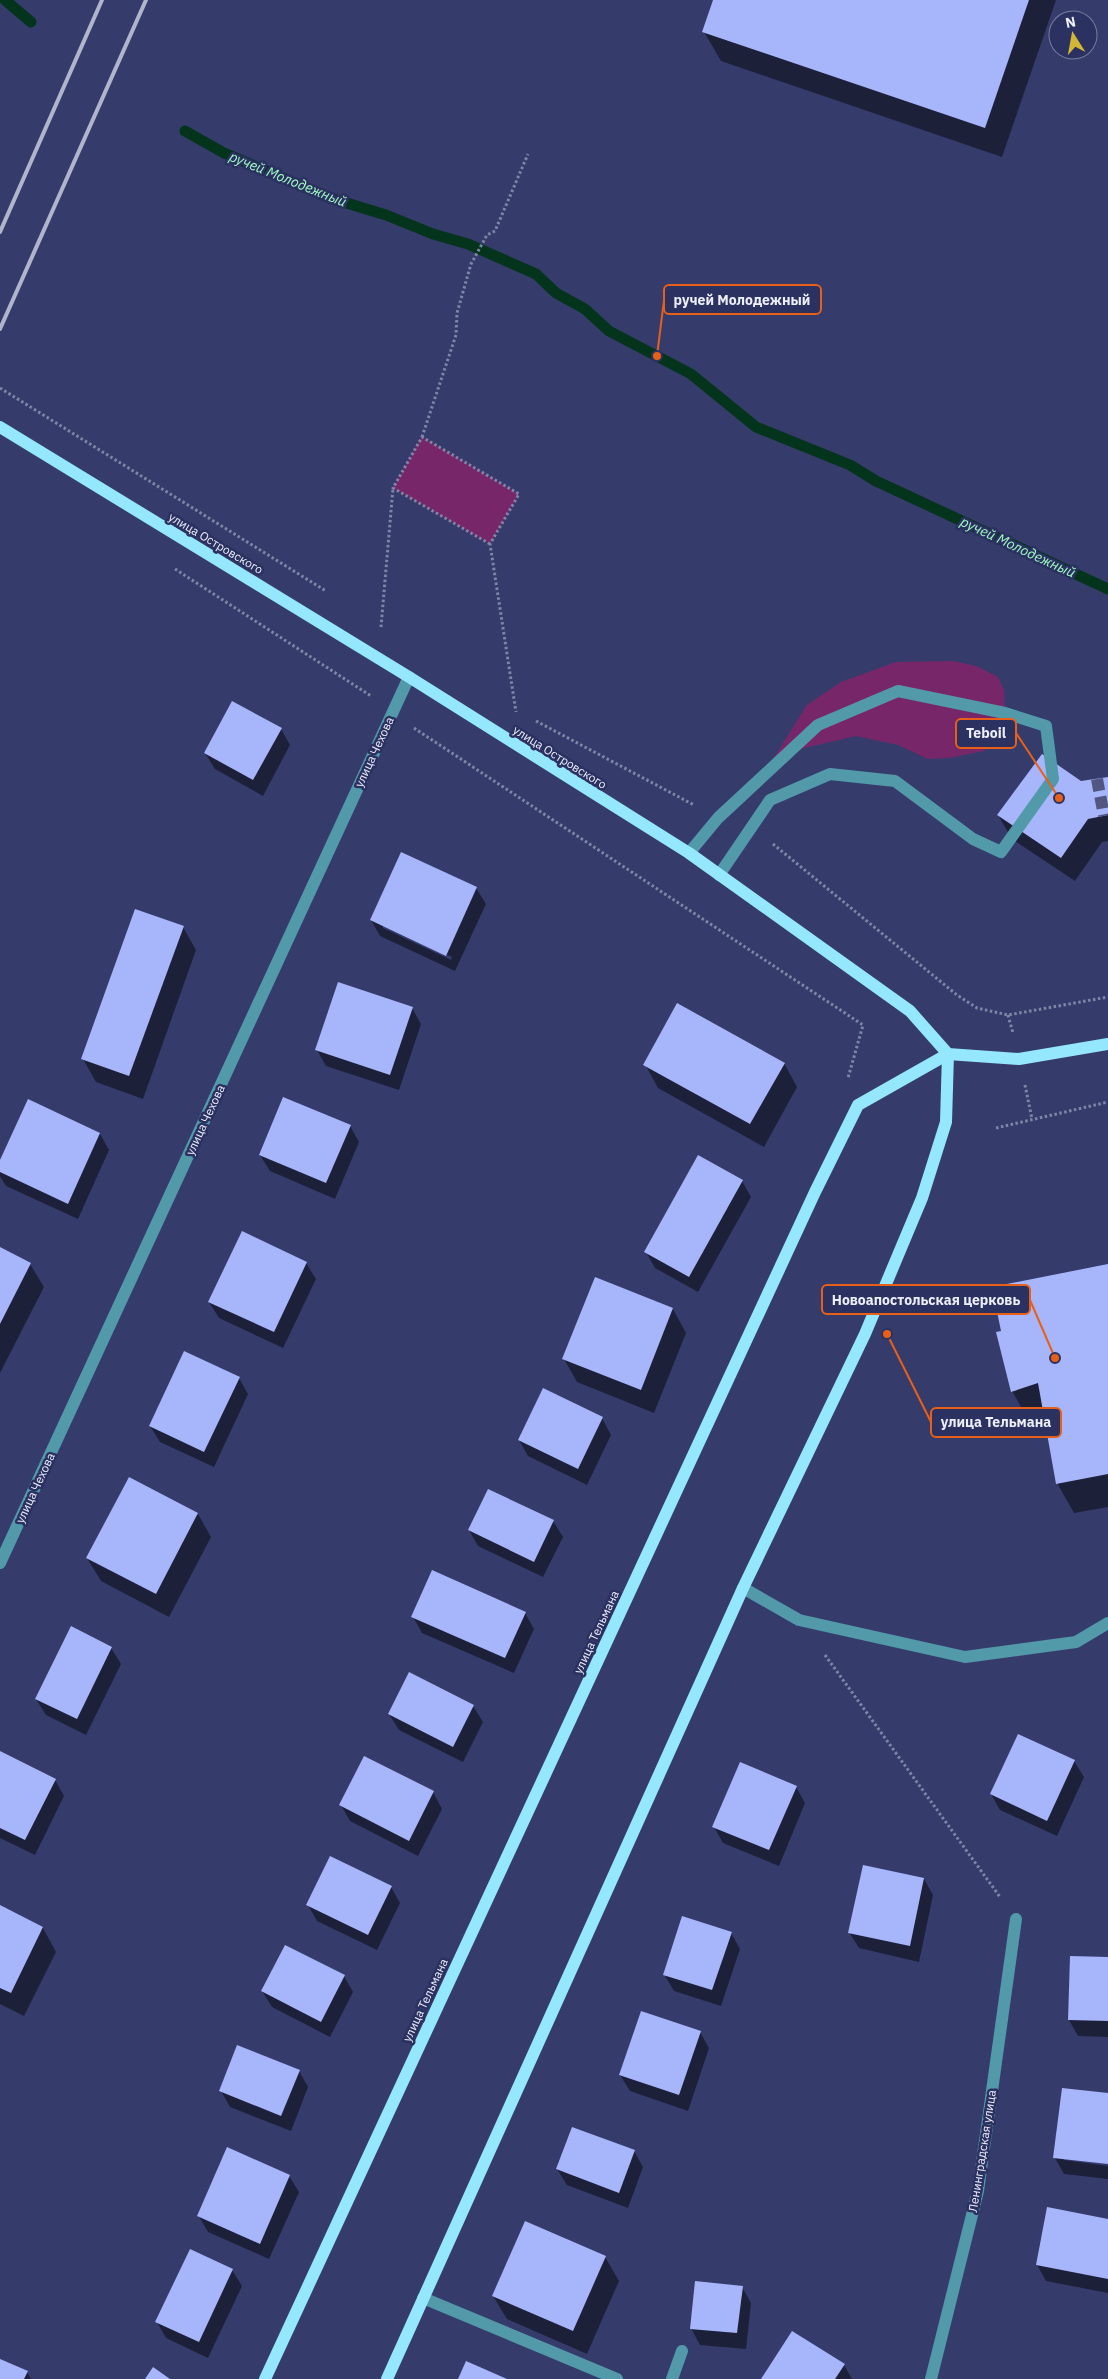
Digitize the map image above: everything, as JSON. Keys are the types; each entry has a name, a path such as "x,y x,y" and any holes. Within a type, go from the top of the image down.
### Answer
{"main road":[{"name":"улица Островского","path":"0,426 409,677 522,750 689,853 910,1011 948,1054"},
{"path":"387,2379 743,1588 865,1334 922,1198 946,1122 948,1054 1019,1059 1108,1044"},
{"name":"улица Тельмана","path":"265,2379 815,1192 858,1105 948,1054"}],"street":[{"name":"улица Чехова","path":"0,1563 409,677"},
{"path":"689,853 718,818 818,725 898,691 1005,713 1046,726 1053,779 1001,852 973,839 895,781 830,774 770,800 746,832 719,874"},
{"path":"743,1588 799,1620 965,1657 1076,1642 1108,1623"},
{"name":"Ленинградская улица","path":"931,2379 978,2191 1016,1919"},
{"path":"423,2298 617,2379"},
{"path":"672,2379 682,2351"}],"path":[{"path":"374,656 381,625 393,488 422,437 456,335 457,313 471,264 486,235 495,230 528,154"},
{"path":"0,388 331,594"},
{"path":"422,437 519,494 490,544 522,750"},
{"path":"393,488 490,544"},
{"path":"171,566 394,710 425,737 863,1025 847,1081"},
{"path":"373,620 389,630"},
{"path":"508,706 525,716"},
{"path":"534,720 718,818"},
{"path":"746,832 777,846 957,995 977,1008 1008,1015 1108,998"},
{"path":"996,1128 1108,1102"},
{"path":"799,1620 1016,1919"}],"shaded area":[{"path":"422,437 519,494 490,544 393,488"},
{"path":"953,661 976,666 998,677 1004,690 1005,713 998,735 984,751 949,758 928,759 898,745 856,736 800,749 773,759 807,705 841,682 896,662"}],"building":[{"path":"713,0 1029,0 985,128 702,32"},
{"path":"232,701 282,728 253,780 204,753"},
{"path":"1042,754 1081,781 1108,777 1108,815 1088,819 1061,858 997,815"},
{"path":"401,852 477,887 446,956 370,920"},
{"path":"135,909 184,926 129,1076 81,1059"},
{"path":"338,982 413,1007 390,1075 315,1050"},
{"path":"677,1003 785,1063 750,1124 643,1065"},
{"path":"283,1097 351,1125 326,1183 259,1155"},
{"path":"28,1099 100,1133 68,1204 0,1172 0,1160"},
{"path":"698,1155 743,1180 689,1277 644,1252"},
{"path":"242,1231 307,1262 274,1332 208,1302"},
{"path":"0,1247 31,1263 0,1324"},
{"path":"1108,1264 1108,1474 1056,1484 1038,1383 1011,1392 996,1332 1001,1331 992,1287"},
{"path":"595,1277 673,1308 641,1390 562,1359"},
{"path":"184,1351 240,1377 204,1452 149,1426"},
{"path":"543,1388 603,1417 578,1469 518,1440"},
{"path":"129,1477 198,1513 156,1594 86,1558"},
{"path":"488,1489 554,1520 534,1562 468,1530"},
{"path":"432,1570 526,1612 505,1658 411,1617"},
{"path":"71,1626 112,1647 77,1719 35,1699"},
{"path":"409,1672 474,1705 453,1747 388,1714"},
{"path":"1018,1734 1075,1760 1047,1821 990,1794"},
{"path":"0,1751 56,1779 25,1840 0,1828"},
{"path":"364,1756 434,1791 409,1841 339,1805"},
{"path":"740,1762 797,1786 769,1850 712,1827"},
{"path":"330,1856 392,1886 368,1935 306,1905"},
{"path":"863,1865 924,1878 910,1946 848,1933"},
{"path":"0,1905 43,1927 11,1993 0,1988"},
{"path":"682,1916 732,1932 712,1990 663,1975"},
{"path":"285,1945 345,1975 321,2022 261,1991"},
{"path":"1070,1956 1108,1957 1108,2021 1068,2020"},
{"path":"641,2011 701,2031 679,2095 619,2075"},
{"path":"237,2045 300,2070 281,2116 219,2091"},
{"path":"1062,2088 1108,2093 1108,2164 1053,2158"},
{"path":"572,2127 635,2150 619,2193 556,2169"},
{"path":"227,2147 290,2175 260,2244 197,2216"},
{"path":"1047,2207 1108,2219 1108,2279 1036,2265"},
{"path":"525,2221 606,2256 573,2331 492,2296"},
{"path":"190,2249 233,2269 199,2342 155,2322"},
{"path":"695,2281 743,2286 737,2333 690,2329"},
{"path":"792,2331 845,2364 835,2379 761,2379"},
{"path":"0,2359 28,2371 24,2379 0,2379"},
{"path":"466,2361 507,2379 458,2379"},
{"path":"153,2367 170,2379 145,2379"}],"waterway":[{"name":"ручей Молодежный","path":"5,0 31,22"},
{"name":"ручей Молодежный","path":"185,131 224,153 330,198 386,215 433,234 468,244 536,274 556,293 585,309 609,331 691,374 756,427 850,465 876,481 1108,589"}],"tunnel":[{"path":"1097,779 1104,816"}],"railway":[{"path":"0,232 102,0"},
{"path":"0,329 146,0"}],"place":[{"name":"ручей Молодежный","path":"657,356"},
{"name":"Teboil","path":"1059,798"},
{"name":"улица Тельмана","path":"887,1334"},
{"name":"Новоапостольская церковь","path":"1055,1358"}]}
